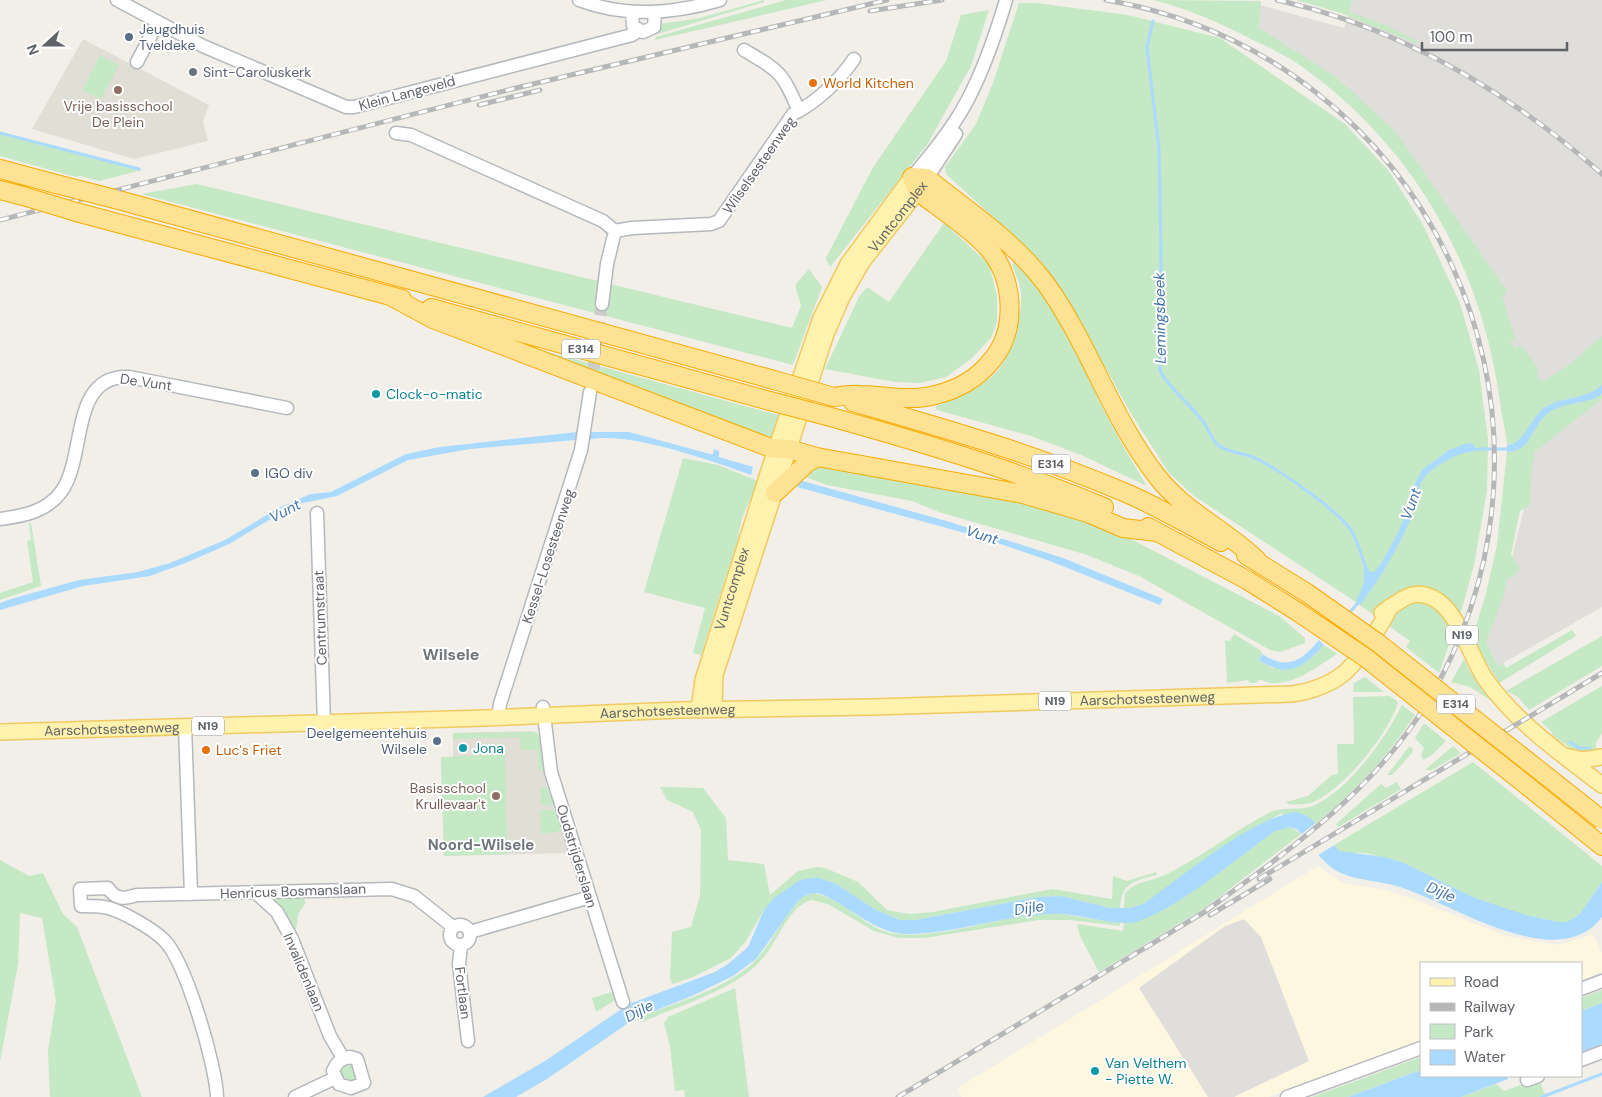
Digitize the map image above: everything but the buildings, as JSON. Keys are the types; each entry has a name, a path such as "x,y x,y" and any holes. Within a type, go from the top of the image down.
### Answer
{"highway":[{"name":"E314","path":"0,169 774,380 984,440 1062,467 1128,494 1257,560 1378,643 1602,820"},
{"path":"834,397 860,395 904,400 935,396 962,386 980,373 994,359 1005,336 1010,292 1001,267 988,248 919,182"},
{"path":"919,182 1000,235 1027,262 1060,306 1136,446 1155,475 1189,509 1238,542 1257,560"},
{"name":"E314","path":"0,190 827,416 980,461 1041,482 1157,532 1247,580 1298,612 1366,658 1602,846"},
{"path":"392,297 433,319 771,448 796,449 1023,494 1088,513 1123,528 1157,532"},
{"path":"775,492 807,463 796,449"}],"main road":[{"name":"Vuntcomplex","path":"707,709 716,675 775,492 796,449 788,413 821,318 838,280 861,244 919,182"},
{"name":"Vuntcomplex","path":"707,709 703,680 796,449 826,334 842,297 862,262 919,182"},
{"name":"Aarschotsesteenweg","path":"0,732 498,718 544,711 873,707 1292,694 1316,688 1331,680 1336,668 1378,616 1410,594 1419,594 1438,600 1452,617 1485,678 1516,713 1564,755"},
{"path":"1564,755 1583,760 1602,757"},
{"name":"N19","path":"1564,755 1602,785"}],"street":[{"name":"Klein Langeveld","path":"117,0 212,50 343,106 350,107 632,35 638,31 647,32 654,27 655,12"},
{"path":"584,1 607,9 655,12 683,10 720,0"},
{"name":"Vuntcomplex","path":"919,182 967,101 1007,6"},
{"path":"632,12 631,21 638,31"},
{"path":"137,62 158,22"},
{"name":"Wilselsesteenweg","path":"744,50 780,72 788,84 799,111"},
{"name":"Wilselsesteenweg","path":"615,231 632,228 711,224 719,221 793,114 838,80 854,58"},
{"path":"396,133 411,135 603,221 615,231 607,264 602,304"},
{"name":"De Vunt","path":"0,519 35,513 60,493 72,465 86,407 95,389 111,378 129,377 287,408"},
{"name":"Kessel-Losesteenweg","path":"498,718 500,704 581,450 590,392"},
{"name":"Centrumstraat","path":"317,514 324,723"},
{"name":"Oudstrijderslaan","path":"544,711 551,772 623,1002"},
{"path":"185,726 191,894"},
{"path":"120,913 123,899 112,894 108,888 80,889 81,906 105,907 120,913 164,940 178,960 205,1037 217,1083 218,1097"},
{"name":"Henricus Bosmanslaan","path":"123,899 137,895 392,889 414,896 453,927 463,925 470,932"},
{"name":"Invalidenlaan","path":"256,893 277,912 288,932 330,1036 342,1058"},
{"path":"453,927 450,933 450,940 461,946 468,941 470,932 590,897"},
{"name":"Fortlaan","path":"461,946 459,964 468,1041"},
{"path":"1582,989 1602,981"},
{"path":"1287,1097 1420,1048"},
{"path":"1582,1060 1602,1052"},
{"path":"342,1058 357,1059 364,1083 351,1088 339,1084 335,1078 336,1063 342,1058"},
{"path":"295,1097 335,1078"}],"shaded area":[{"path":"1353,0 1602,0 1602,607 1498,666 1486,642 1507,579 1525,504 1514,351 1395,131 1259,28 1260,5 1344,28"},
{"name":"Vrije basisschool De Plein","path":"83,39 209,105 203,122 208,141 134,159 32,129"},
{"name":"Basisschool Krullevaar't","path":"533,731 539,736 547,787 569,853 444,856 441,757 453,757 453,733"},
{"path":"1318,866 1343,883 1382,889 1413,899 1506,936 1559,945 1593,934 1602,953 1602,972 1582,980 1582,962 1420,962 1420,1040 1268,1097 962,1097 958,1088"},
{"path":"1244,919 1261,937 1309,1061 1234,1097 1208,1097 1139,988 1225,926"}],"green space":[{"path":"764,0 764,2 657,34 656,32 660,24 700,18"},
{"path":"786,0 827,0 655,40 656,37"},
{"path":"1153,0 1261,1 1259,28 1336,77 1395,131 1507,291 1502,296 1515,338 1510,342 1515,348 1520,344 1538,368 1537,377 1542,382 1569,365 1602,336 1602,385 1589,393 1558,401 1544,408 1539,412 1523,436 1513,444 1507,445 1491,352 1477,305 1459,259 1437,215 1410,174 1379,135 1344,100 1304,68 1278,52 1191,12"},
{"path":"1296,0 1353,0 1349,12 1385,25 1417,41 1418,44 1341,13"},
{"path":"1019,3 1036,3 1128,15 1220,38 1345,124 1389,171 1423,225 1460,303 1479,370 1488,439 1487,491 1474,565 1461,612 1448,628 1452,636 1439,673 1406,647 1410,641 1347,596 1194,496 1169,473 1130,412 1075,313 1035,256 946,174 945,167 976,124 993,83"},
{"path":"989,10 971,66 927,145 830,267 826,258 872,169 946,61 961,15"},
{"path":"100,55 119,65 101,99 82,90"},
{"path":"0,132 142,170 99,181 80,176 76,177 0,156"},
{"path":"197,184 792,328 801,306 795,285 809,269 822,287 793,365 141,194"},
{"path":"944,223 989,264 997,295 997,322 991,338 972,358 946,377 920,383 895,382 825,369 859,297 867,287 889,302"},
{"path":"1015,262 1027,272 1040,288 1053,309 1112,425 1147,486 1081,455 1031,436 937,410 935,406 977,387 990,378 1004,362 1014,339 1020,315 1021,293 1012,264"},
{"path":"507,338 537,347 537,349 785,417 772,439"},
{"path":"1602,394 1602,399 1533,453 1535,456 1532,464 1530,505 1520,511 1511,554 1520,569 1513,577 1507,579 1503,597 1486,642 1498,666 1503,663 1506,668 1572,630 1576,636 1499,683 1472,639 1486,593 1497,545 1507,452 1521,448 1548,413 1565,405 1596,398"},
{"path":"683,458 718,465 758,481 742,518 737,542 701,655 693,653 705,608 644,592"},
{"path":"814,466 973,492 1051,511 1089,523 1127,537 1279,616 1305,638 1305,643 1280,652 1270,650 1139,576 1087,555 939,512 912,501 827,485 803,476"},
{"path":"29,523 31,523 41,586 0,600 0,593 33,582 27,541 31,540"},
{"path":"1234,634 1260,650 1262,654 1259,660 1272,668 1314,656 1324,645 1337,654 1306,674 1289,681 1270,683 1259,680 1256,683 1250,683 1248,680 1227,683 1225,640 1230,641"},
{"path":"1602,636 1602,666 1529,710 1518,697 1506,691"},
{"path":"1464,659 1469,670 1492,699 1490,700 1470,687 1451,682"},
{"path":"1365,677 1384,692 1353,692 1354,683"},
{"path":"1602,686 1602,733 1596,743 1596,753 1576,752 1552,735 1553,733 1541,722"},
{"path":"1390,696 1398,702 1393,715 1375,745 1350,774 1323,797 1311,803 1288,804 1286,802 1308,796 1332,775 1338,774 1337,744 1354,744 1353,697"},
{"path":"1402,705 1415,715 1369,774 1315,824 1312,820 1280,814 1208,858 1145,903 1124,908 1125,893 1134,886 1180,867 1271,812 1313,806 1340,788 1376,748"},
{"path":"1424,723 1446,741 1432,755 1423,760 1421,755 1424,748 1415,738"},
{"path":"536,732 539,736 544,770 538,770 538,750 521,750 520,737 453,739 453,733"},
{"path":"1453,746 1461,753 1432,770 1425,770"},
{"path":"1409,747 1413,748 1412,753 1392,775 1387,775"},
{"path":"505,754 507,854 444,856 441,757"},
{"path":"1473,762 1602,866 1602,882 1580,914 1567,922 1525,915 1475,898 1404,863 1365,853 1339,851 1334,845"},
{"path":"1397,782 1401,789 1338,827 1336,824 1381,784 1386,788"},
{"path":"541,787 547,787 554,805 541,805"},
{"path":"660,787 703,788 726,818 728,860 764,864 770,895 798,871 817,867 825,868 858,882 887,910 909,914 933,912 1052,889 1112,899 1113,876 1127,881 1156,872 1157,875 1131,884 1123,893 1120,908 1110,908 1061,896 1038,897 915,920 900,920 876,910 836,884 817,877 801,880 783,892 764,910 746,941 731,958 691,978 672,984 670,978 672,932 691,927 700,895 701,830 693,812 667,800"},
{"path":"540,810 555,810 562,831 541,834"},
{"path":"1291,827 1301,834 1205,908 1099,972 1080,936 1077,924 1123,931 1124,922 1139,921 1173,904 1275,831"},
{"path":"0,860 29,876 43,873 63,914 77,927 142,1097 50,1097 48,1051 56,1001 42,918 20,913 18,964 0,1062"},
{"path":"814,893 835,901 874,927 896,934 929,934 1020,916 1047,913 1120,922 1120,926 1071,920 1039,920 924,938 899,938 874,931 828,904 811,900 796,910 763,958 739,979 707,996 642,1022 634,1019 714,988 743,971 761,954 797,902 803,896"},
{"path":"300,895 306,902 298,915 295,937 273,898"},
{"path":"735,988 749,1097 685,1097 684,1090 675,1091 670,1046 664,1023 668,1017"},
{"path":"1602,990 1602,1003 1582,1011 1582,998"},
{"path":"612,992 615,1000 596,1012 592,998"},
{"path":"1420,1057 1420,1070 1348,1097 1312,1097"},
{"path":"352,1062 360,1081 347,1083 340,1074 343,1064"},
{"path":"1539,1079 1546,1097 1461,1097 1496,1084 1504,1091"}],"water":[{"path":"1602,385 1602,394 1596,398 1565,406 1548,413 1521,448 1507,452 1507,445 1513,444 1523,436 1539,412 1544,408 1558,401 1589,393"},
{"path":"577,432 575,440 470,449 408,460 337,496 294,505 229,544 150,576 83,586 0,610 0,603 79,580 138,572 170,563 225,540 280,507 311,494 331,492 406,454 440,447"},
{"path":"589,432 629,432 710,454 713,454 714,449 719,451 719,457 753,467 751,475 692,455 646,443 624,439 604,438 588,440"},
{"path":"1467,443 1474,444 1474,452 1462,454 1448,460 1429,473 1421,483 1410,521 1402,537 1380,577 1360,605 1356,602 1364,583 1364,569 1368,568 1370,572 1374,572 1381,564 1397,535 1408,508 1410,494 1422,470 1449,450"},
{"path":"799,480 950,522 1063,558 1163,599 1160,605 1050,561 983,538 797,487"},
{"path":"1319,640 1324,645 1309,660 1295,668 1287,670 1278,669 1259,660 1262,654 1279,662 1293,661 1306,654"},
{"name":"Dijle","path":"1296,812 1315,822 1339,851 1384,857 1404,863 1475,898 1526,915 1558,922 1567,922 1580,914 1602,882 1602,917 1583,933 1559,939 1532,938 1504,930 1400,887 1355,878 1341,873 1328,865 1298,830 1291,827 1275,831 1173,904 1155,914 1130,923 1060,914 1021,917 945,931 906,934 880,927 832,899 822,894 814,893 805,896 797,902 756,959 733,976 692,996 634,1019 547,1079 516,1097 483,1097 545,1061 629,1004 715,972 728,964 748,947 764,910 774,898 800,880 817,877 836,884 876,910 900,920 915,920 1038,897 1061,896 1110,908 1130,908 1145,903 1239,836 1279,816"},
{"path":"1602,1003 1602,1044 1582,1052 1582,1011"},
{"path":"1420,1070 1420,1077 1508,1077 1508,1079 1461,1097 1348,1097"}],"pier":[{"path":"1317,822 1336,844 1317,856 1299,836"}],"waterway":[{"name":"Lemingsbeek","path":"1153,21 1147,47 1159,149 1161,250 1160,371 1170,385 1199,416 1218,445 1227,450 1253,457 1267,465 1307,491 1344,521 1356,540 1367,572"},
{"path":"0,133 139,169"},
{"name":"Vunt","path":"1470,449 1509,449"},
{"name":"Vunt","path":"1348,614 1359,602"},
{"path":"1570,742 1579,748 1590,748"},
{"path":"1542,1097 1602,1074"}],"tunnel":[{"path":"591,387 602,304"}],"railway":[{"path":"0,220 512,89 887,0"},
{"path":"870,11 942,0"},
{"path":"1106,0 1220,35 1317,94 1395,172 1452,266 1486,371 1494,481 1475,594 1427,703 1405,736 1353,794 1294,845 1200,915"},
{"path":"1277,0 1322,12 1366,27 1409,45 1450,66 1529,116 1602,174"},
{"path":"479,105 540,90"},
{"path":"1259,879 1602,673"},
{"path":"1210,915 1270,879"},
{"path":"898,1097 1206,911"}],"place":[{"name":"Jeugdhuis Tveldeke","path":"129,37"},
{"name":"Sint-Caroluskerk","path":"193,72"},
{"name":"World Kitchen","path":"813,83"},
{"name":"Vrije basisschool De Plein","path":"118,90"},
{"name":"Clock-o-matic","path":"376,394"},
{"name":"IGO div","path":"255,473"},
{"name":"Deelgemeentehuis Wilsele","path":"437,741"},
{"name":"Jona","path":"463,748"},
{"name":"Luc's Friet","path":"206,750"},
{"name":"Basisschool Krullevaar't","path":"496,796"},
{"name":"Van Velthem - Piette W.","path":"1095,1071"}],"district":[{"name":"Wilsele","path":"451,654"},
{"name":"Noord-Wilsele","path":"481,845"}]}
